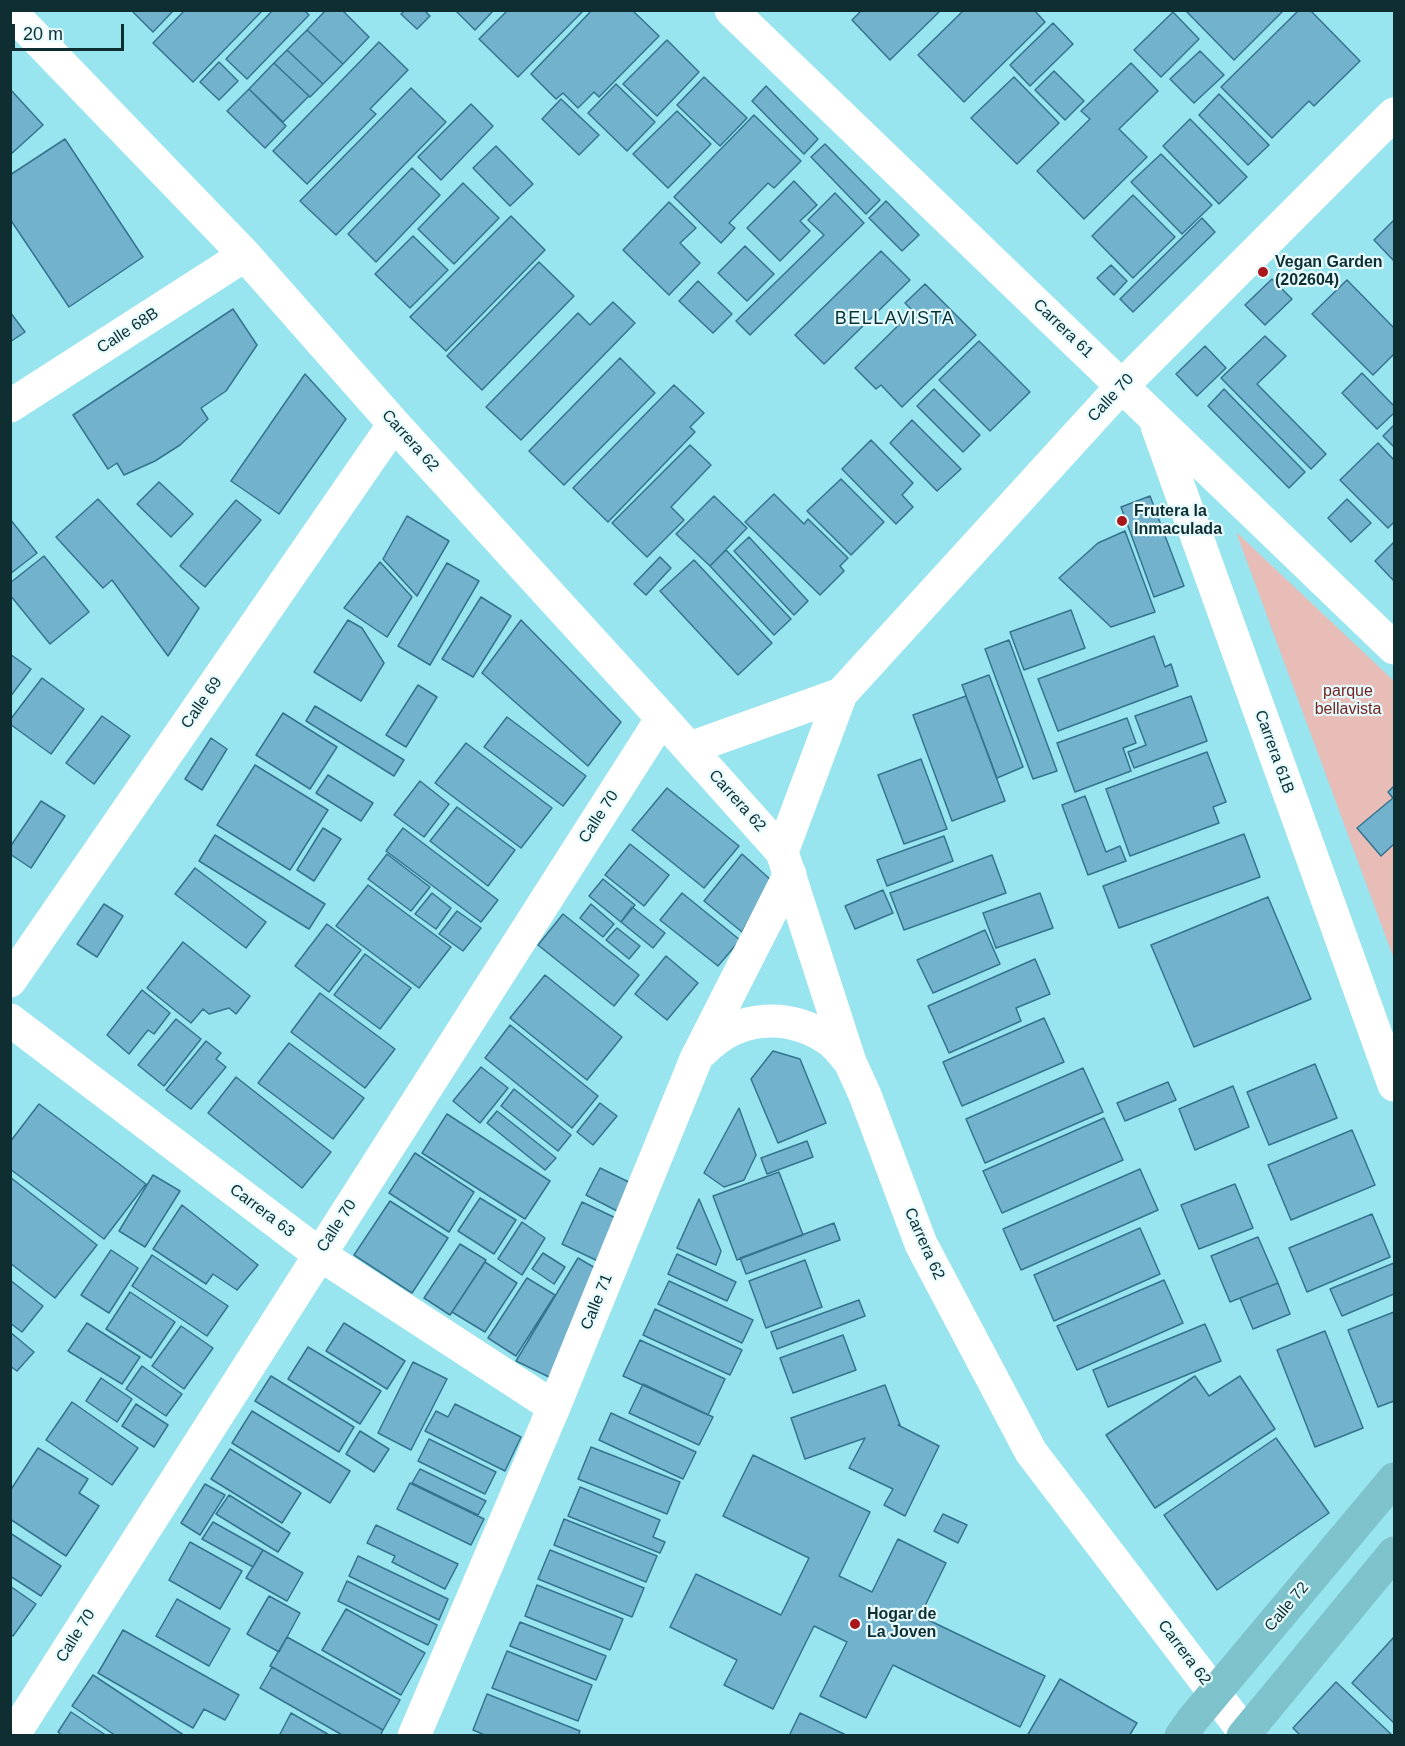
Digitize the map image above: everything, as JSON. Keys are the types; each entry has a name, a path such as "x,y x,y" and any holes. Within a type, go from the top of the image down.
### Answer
{"main road":[{"name":"Calle 72","path":"1181,1736 1395,1479"},
{"path":"1244,1734 1395,1553"}],"street":[{"name":"Carrera 61","path":"731,10 1395,648"},
{"name":"Carrera 62","path":"10,11 245,255 394,424 690,748 786,863 850,1062 865,1095 921,1244 1031,1452 1244,1734"},
{"name":"Calle 70","path":"786,863 841,694 1122,386 1395,114"},
{"name":"Calle 68B","path":"10,406 245,255"},
{"name":"Carrera 61B","path":"1154,418 1395,1085"},
{"name":"Calle 69","path":"10,981 394,424"},
{"name":"Calle 70","path":"690,748 841,694"},
{"name":"Calle 70","path":"13,1736 662,718"},
{"name":"Calle 71","path":"414,1736 554,1407 696,1059 786,863"},
{"name":"Carrera 63","path":"10,1020 319,1254 554,1407"},
{"path":"696,1059 714,1040 736,1027 761,1020 787,1021 811,1029 833,1043 850,1062"}],"green space":[{"name":"parque bellavista","path":"1236,532 1394,681 1394,959"}],"building":[{"path":"131,10 174,10 153,32"},
{"path":"185,10 263,10 193,82 153,43"},
{"path":"273,10 304,10 309,15 247,79 226,59"},
{"path":"326,10 342,10 369,37 343,64 307,30"},
{"path":"405,10 424,10 430,16 417,29 401,14"},
{"path":"455,10 494,10 475,30"},
{"path":"508,10 584,10 518,77 479,39"},
{"path":"592,10 632,10 659,36 599,97 594,92 578,108 563,93 556,99 531,74"},
{"path":"862,10 941,10 890,60 852,20"},
{"path":"964,10 1034,10 1045,22 964,102 918,55"},
{"path":"1185,10 1284,10 1234,60"},
{"path":"1299,10 1310,10 1360,61 1314,106 1309,101 1272,138 1221,87"},
{"path":"1173,12 1199,39 1161,77 1134,50"},
{"path":"1053,23 1073,44 1030,86 1010,65"},
{"path":"307,30 343,64 323,84 287,50"},
{"path":"667,40 699,72 657,116 623,84"},
{"path":"379,42 408,70 370,109 376,114 307,184 273,151"},
{"path":"287,50 323,84 310,97 274,63"},
{"path":"1200,51 1224,75 1194,103 1170,79"},
{"path":"219,62 238,81 219,100 200,82"},
{"path":"274,63 309,96 283,122 249,89"},
{"path":"1131,63 1158,91 1119,129 1147,157 1084,219 1037,171 1090,119 1081,111"},
{"path":"1054,71 1084,101 1065,120 1035,90"},
{"path":"704,77 747,118 720,146 677,105"},
{"path":"1014,77 1059,123 1017,164 971,118"},
{"path":"616,84 655,122 627,151 588,113"},
{"path":"766,86 818,139 804,154 752,101"},
{"path":"411,88 446,122 336,235 300,201"},
{"path":"10,89 43,125 10,155"},
{"path":"249,89 286,126 265,148 227,111"},
{"path":"1219,94 1269,145 1248,165 1199,115"},
{"path":"561,99 599,135 579,155 542,119"},
{"path":"471,104 493,126 441,180 418,157"},
{"path":"677,111 711,144 668,188 633,154"},
{"path":"754,115 801,161 774,188 768,183 729,223 735,228 721,243 674,197"},
{"path":"1190,119 1247,177 1219,204 1163,146"},
{"path":"65,139 143,257 69,307 10,219 10,175"},
{"path":"825,144 880,200 866,214 811,157"},
{"path":"496,146 533,184 510,206 473,168"},
{"path":"1161,154 1212,205 1182,234 1131,182"},
{"path":"412,168 440,195 376,262 348,234"},
{"path":"794,181 817,205 800,221 810,231 780,261 747,228"},
{"path":"463,183 499,218 454,264 418,229"},
{"path":"835,193 864,223 750,335 736,321 824,235 808,220"},
{"path":"1133,195 1175,237 1133,278 1092,236"},
{"path":"886,201 919,235 902,251 869,218"},
{"path":"669,202 696,228 680,243 700,263 669,295 623,250"},
{"path":"511,216 545,250 446,351 410,317"},
{"path":"1202,218 1215,232 1133,312 1120,299"},
{"path":"1394,220 1394,261 1374,240"},
{"path":"413,236 448,270 410,308 375,274"},
{"path":"745,246 774,274 747,301 718,273"},
{"path":"881,251 910,280 824,364 795,335"},
{"path":"539,262 574,296 482,390 447,356"},
{"path":"1111,265 1127,281 1114,295 1097,278"},
{"path":"1272,279 1292,299 1265,325 1245,305"},
{"path":"1347,280 1394,328 1394,354 1373,375 1312,314"},
{"path":"698,281 732,314 713,333 679,301"},
{"path":"925,284 976,335 902,407 881,385 876,389 855,368 913,311 905,303"},
{"path":"613,302 635,323 521,440 486,407 578,313 590,325"},
{"path":"233,309 257,345 226,391 201,408 208,419 180,445 155,461 124,475 117,463 108,469 73,415"},
{"path":"10,312 25,332 10,342"},
{"path":"1265,336 1286,356 1257,384 1326,454 1311,469 1221,378"},
{"path":"979,341 1030,392 990,431 939,380"},
{"path":"1205,346 1226,368 1197,396 1176,374"},
{"path":"620,358 655,393 564,485 529,451"},
{"path":"1362,373 1394,406 1394,413 1377,429 1342,393"},
{"path":"305,374 346,419 279,514 231,481"},
{"path":"674,385 704,413 690,427 695,432 608,522 573,488"},
{"path":"934,389 980,435 963,452 917,406"},
{"path":"1224,389 1305,472 1289,488 1208,406"},
{"path":"912,420 961,469 937,491 890,443"},
{"path":"1394,425 1394,447 1383,436"},
{"path":"871,440 913,483 902,495 913,507 896,524 842,469"},
{"path":"1378,443 1394,460 1394,522 1388,528 1340,480"},
{"path":"690,445 711,465 671,507 684,520 647,557 612,523"},
{"path":"841,479 884,522 851,555 807,511"},
{"path":"159,482 193,514 171,537 137,504"},
{"path":"774,494 804,524 808,519 848,558 840,566 844,571 820,595 745,522"},
{"path":"714,496 747,528 710,566 676,534"},
{"path":"1150,496 1184,586 1154,597 1121,507"},
{"path":"98,499 199,608 168,656 112,580 103,588 56,537"},
{"path":"1347,499 1371,523 1351,542 1328,518"},
{"path":"236,500 261,520 205,587 180,566"},
{"path":"407,516 449,541 417,596 383,559"},
{"path":"10,519 37,553 10,574"},
{"path":"1125,531 1155,612 1111,627 1059,578 1098,543"},
{"path":"749,537 808,601 794,615 734,551"},
{"path":"1394,542 1394,581 1375,561"},
{"path":"726,550 791,619 774,635 710,566"},
{"path":"44,556 89,612 50,644 10,595 10,583"},
{"path":"660,557 671,568 646,595 634,584"},
{"path":"694,560 772,643 738,675 660,591"},
{"path":"380,562 412,597 387,637 344,608"},
{"path":"447,563 479,581 430,665 398,646"},
{"path":"481,597 511,616 473,677 442,659"},
{"path":"1071,610 1085,648 1024,670 1010,632"},
{"path":"348,620 362,628 384,663 361,701 314,672"},
{"path":"521,620 621,722 588,766 482,673"},
{"path":"1154,636 1165,667 1171,664 1178,686 1058,731 1038,679"},
{"path":"1009,640 1057,771 1033,779 985,649"},
{"path":"10,654 31,669 10,697"},
{"path":"989,675 1023,767 997,778 962,685"},
{"path":"42,678 84,709 51,754 10,724 10,720"},
{"path":"418,685 437,697 406,747 386,735"},
{"path":"966,696 1005,801 952,821 913,715"},
{"path":"1191,696 1207,741 1134,768 1128,752 1146,745 1135,716"},
{"path":"315,706 404,760 394,776 306,721"},
{"path":"283,713 337,747 310,789 256,755"},
{"path":"102,716 130,736 94,784 66,763"},
{"path":"507,717 586,776 563,806 484,747"},
{"path":"1127,718 1136,743 1123,748 1131,771 1075,792 1057,743"},
{"path":"211,738 227,749 202,790 185,779"},
{"path":"466,743 552,808 521,848 435,783"},
{"path":"1207,752 1226,802 1213,807 1219,823 1130,856 1106,789"},
{"path":"921,759 947,829 904,844 878,775"},
{"path":"255,765 328,810 290,870 217,825"},
{"path":"328,775 373,803 361,821 316,793"},
{"path":"420,781 449,804 424,837 394,815"},
{"path":"1394,786 1394,844 1381,856 1357,828 1393,798 1388,792"},
{"path":"667,788 739,846 704,888 632,830"},
{"path":"1085,796 1106,852 1120,846 1126,861 1088,875 1062,805"},
{"path":"41,801 65,816 31,868 10,854 10,847"},
{"path":"457,807 515,850 488,886 430,841"},
{"path":"323,828 341,839 314,881 297,870"},
{"path":"403,828 498,900 481,922 386,851"},
{"path":"1244,834 1260,877 1119,928 1103,886"},
{"path":"215,835 325,904 309,929 199,861"},
{"path":"944,836 953,861 887,886 877,860"},
{"path":"630,844 669,875 644,906 605,875"},
{"path":"387,854 430,887 411,911 368,879"},
{"path":"742,854 771,880 742,932 704,901"},
{"path":"992,855 1006,893 904,930 890,893"},
{"path":"195,868 266,922 246,948 175,894"},
{"path":"603,879 635,905 621,922 589,896"},
{"path":"368,885 451,947 419,988 336,926"},
{"path":"883,890 893,913 855,929 845,906"},
{"path":"432,893 451,908 436,929 415,914"},
{"path":"682,893 740,940 718,966 660,920"},
{"path":"1040,893 1053,928 996,948 983,913"},
{"path":"1268,897 1311,999 1194,1047 1151,945"},
{"path":"104,904 123,916 97,957 77,944"},
{"path":"591,904 614,924 603,937 580,918"},
{"path":"632,907 665,933 653,948 621,922"},
{"path":"457,911 481,928 463,951 439,934"},
{"path":"563,914 639,975 614,1006 538,945"},
{"path":"327,924 361,950 329,992 295,966"},
{"path":"617,928 640,946 629,959 606,940"},
{"path":"985,930 1000,964 933,993 917,960"},
{"path":"183,942 250,996 236,1014 229,1008 209,1014 203,1009 191,1023 147,988"},
{"path":"365,954 411,988 380,1029 334,995"},
{"path":"666,956 698,983 667,1020 635,994"},
{"path":"1035,959 1050,994 1016,1008 1021,1021 949,1053 928,1006"},
{"path":"545,975 622,1037 587,1080 510,1018"},
{"path":"142,990 170,1013 154,1034 148,1030 129,1054 107,1035"},
{"path":"320,993 395,1049 365,1088 291,1032"},
{"path":"1044,1018 1064,1062 962,1106 943,1062"},
{"path":"176,1019 201,1039 164,1086 138,1065"},
{"path":"510,1025 598,1096 572,1128 485,1058"},
{"path":"206,1041 221,1053 216,1059 226,1067 191,1109 166,1090"},
{"path":"289,1043 364,1098 333,1139 258,1083"},
{"path":"773,1051 800,1059 826,1123 778,1143 751,1079"},
{"path":"1315,1064 1337,1118 1269,1145 1247,1092"},
{"path":"481,1067 508,1088 480,1123 453,1101"},
{"path":"1083,1068 1103,1112 985,1163 966,1119"},
{"path":"236,1077 331,1152 302,1188 208,1113"},
{"path":"1168,1082 1176,1100 1125,1121 1117,1103"},
{"path":"1233,1086 1249,1127 1195,1150 1179,1109"},
{"path":"514,1089 571,1135 558,1151 501,1106"},
{"path":"600,1103 617,1116 593,1145 577,1132"},
{"path":"39,1104 146,1184 104,1239 10,1169 10,1142"},
{"path":"739,1108 756,1155 744,1180 724,1187 704,1173"},
{"path":"497,1111 556,1158 545,1170 487,1123"},
{"path":"447,1114 550,1181 525,1219 422,1153"},
{"path":"1104,1118 1123,1160 1002,1213 983,1171"},
{"path":"1352,1130 1375,1185 1291,1220 1268,1165"},
{"path":"807,1141 813,1157 767,1174 761,1158"},
{"path":"415,1153 474,1192 449,1232 389,1193"},
{"path":"600,1168 635,1185 621,1213 586,1195"},
{"path":"1140,1169 1158,1210 1021,1270 1003,1229"},
{"path":"779,1172 803,1235 737,1260 713,1196"},
{"path":"153,1175 180,1191 145,1247 119,1231"},
{"path":"10,1177 97,1245 55,1298 10,1263"},
{"path":"1235,1184 1253,1228 1199,1249 1181,1205"},
{"path":"480,1198 516,1220 494,1254 458,1231"},
{"path":"699,1199 721,1251 716,1265 677,1248"},
{"path":"390,1201 448,1238 412,1293 354,1255"},
{"path":"582,1202 620,1220 600,1262 562,1244"},
{"path":"182,1205 258,1265 237,1290 213,1274 206,1284 153,1249"},
{"path":"1372,1214 1390,1257 1307,1292 1289,1248"},
{"path":"522,1222 545,1238 522,1275 498,1259"},
{"path":"834,1223 840,1240 746,1274 740,1258"},
{"path":"1140,1228 1160,1274 1054,1321 1034,1275"},
{"path":"1258,1237 1278,1283 1230,1302 1211,1256"},
{"path":"460,1244 486,1260 450,1315 424,1298"},
{"path":"111,1250 138,1268 109,1313 81,1295"},
{"path":"543,1253 565,1267 554,1284 532,1269"},
{"path":"677,1254 736,1282 727,1301 668,1274"},
{"path":"152,1255 228,1306 207,1336 132,1286"},
{"path":"578,1258 597,1269 551,1378 516,1361"},
{"path":"805,1260 822,1307 766,1328 749,1281"},
{"path":"485,1262 517,1283 485,1332 452,1312"},
{"path":"1394,1263 1394,1294 1342,1316 1330,1289"},
{"path":"527,1278 555,1295 516,1356 488,1338"},
{"path":"10,1280 43,1306 22,1332 10,1323"},
{"path":"1164,1280 1183,1323 1077,1370 1057,1326"},
{"path":"669,1281 753,1320 742,1343 658,1304"},
{"path":"1278,1283 1290,1314 1253,1329 1240,1298"},
{"path":"130,1292 175,1322 151,1358 106,1329"},
{"path":"859,1300 865,1316 777,1349 771,1332"},
{"path":"655,1309 742,1350 730,1375 643,1335"},
{"path":"1394,1312 1394,1401 1378,1407 1348,1330"},
{"path":"87,1323 140,1357 122,1384 68,1351"},
{"path":"344,1323 405,1361 387,1389 326,1351"},
{"path":"1205,1324 1221,1361 1108,1407 1093,1370"},
{"path":"181,1326 213,1348 184,1389 152,1366"},
{"path":"1325,1331 1363,1428 1315,1447 1277,1350"},
{"path":"10,1332 34,1352 17,1371 10,1366"},
{"path":"843,1335 856,1370 793,1393 780,1358"},
{"path":"640,1340 725,1379 708,1415 623,1376"},
{"path":"308,1347 381,1391 360,1424 288,1379"},
{"path":"413,1362 447,1379 411,1450 378,1433"},
{"path":"142,1366 182,1394 166,1416 126,1389"},
{"path":"271,1376 354,1427 339,1452 255,1401"},
{"path":"1195,1376 1209,1396 1240,1376 1275,1429 1155,1508 1106,1435"},
{"path":"101,1378 132,1399 117,1422 86,1401"},
{"path":"643,1384 713,1417 699,1445 629,1413"},
{"path":"885,1385 900,1425 898,1425 939,1446 905,1516 884,1505 893,1489 849,1468 865,1438 805,1459 791,1418"},
{"path":"72,1402 138,1448 112,1485 46,1440"},
{"path":"136,1404 168,1425 154,1447 122,1426"},
{"path":"455,1404 521,1437 505,1471 425,1431 436,1411 448,1417"},
{"path":"252,1411 350,1471 330,1503 232,1443"},
{"path":"611,1413 696,1452 683,1479 599,1440"},
{"path":"360,1431 389,1449 374,1472 346,1454"},
{"path":"1276,1438 1329,1513 1217,1590 1164,1515"},
{"path":"429,1439 496,1472 485,1494 418,1461"},
{"path":"591,1447 680,1482 667,1514 578,1479"},
{"path":"38,1448 88,1479 79,1493 99,1506 66,1556 10,1519 10,1491"},
{"path":"230,1449 301,1493 282,1523 211,1479"},
{"path":"753,1455 870,1512 839,1576 872,1592 898,1539 946,1563 920,1616 1045,1676 1020,1727 893,1665 866,1718 820,1696 847,1642 814,1626 773,1709 724,1685 737,1660 670,1627 696,1574 781,1615 809,1558 723,1516"},
{"path":"420,1469 486,1501 478,1515 412,1483"},
{"path":"410,1483 484,1519 471,1545 397,1509"},
{"path":"205,1484 225,1495 200,1535 181,1523"},
{"path":"580,1487 660,1520 653,1537 665,1542 660,1553 568,1516"},
{"path":"229,1495 290,1533 278,1552 216,1514"},
{"path":"943,1514 967,1525 958,1543 934,1531"},
{"path":"564,1519 657,1556 646,1582 554,1545"},
{"path":"213,1522 263,1550 253,1567 202,1539"},
{"path":"376,1525 458,1564 445,1589 392,1562 395,1556 367,1543"},
{"path":"10,1533 61,1566 41,1596 10,1576"},
{"path":"190,1542 242,1571 220,1609 169,1580"},
{"path":"263,1550 303,1573 287,1601 246,1578"},
{"path":"550,1550 644,1588 632,1617 538,1579"},
{"path":"358,1556 448,1599 439,1620 349,1576"},
{"path":"347,1581 437,1625 428,1645 338,1601"},
{"path":"537,1585 623,1619 610,1650 525,1616"},
{"path":"10,1586 36,1604 13,1636 10,1634"},
{"path":"269,1596 300,1613 279,1652 247,1634"},
{"path":"177,1599 230,1629 209,1666 156,1636"},
{"path":"346,1609 425,1653 401,1695 322,1650"},
{"path":"520,1622 606,1656 596,1680 510,1646"},
{"path":"123,1630 239,1695 225,1720 204,1709 193,1728 98,1673"},
{"path":"287,1637 400,1700 383,1730 270,1666"},
{"path":"1394,1637 1394,1723 1352,1683"},
{"path":"507,1651 592,1685 578,1721 492,1688"},
{"path":"272,1667 383,1730 380,1736 344,1736 260,1688"},
{"path":"93,1675 185,1736 116,1736 72,1706"},
{"path":"1060,1679 1137,1723 1129,1736 1027,1736"},
{"path":"1336,1682 1393,1736 1301,1736 1293,1728"},
{"path":"487,1694 580,1731 578,1736 487,1736 473,1730"},
{"path":"71,1712 107,1736 63,1736 58,1732"},
{"path":"291,1713 331,1736 279,1736"},
{"path":"800,1713 848,1736 789,1736"}],"place":[{"name":"Vegan Garden (202604)","path":"1263,272"},
{"name":"Frutera la Inmaculada","path":"1122,521"},
{"name":"Hogar de La Joven","path":"855,1624"}],"district":[{"name":"BELLAVISTA","path":"895,319"}]}
